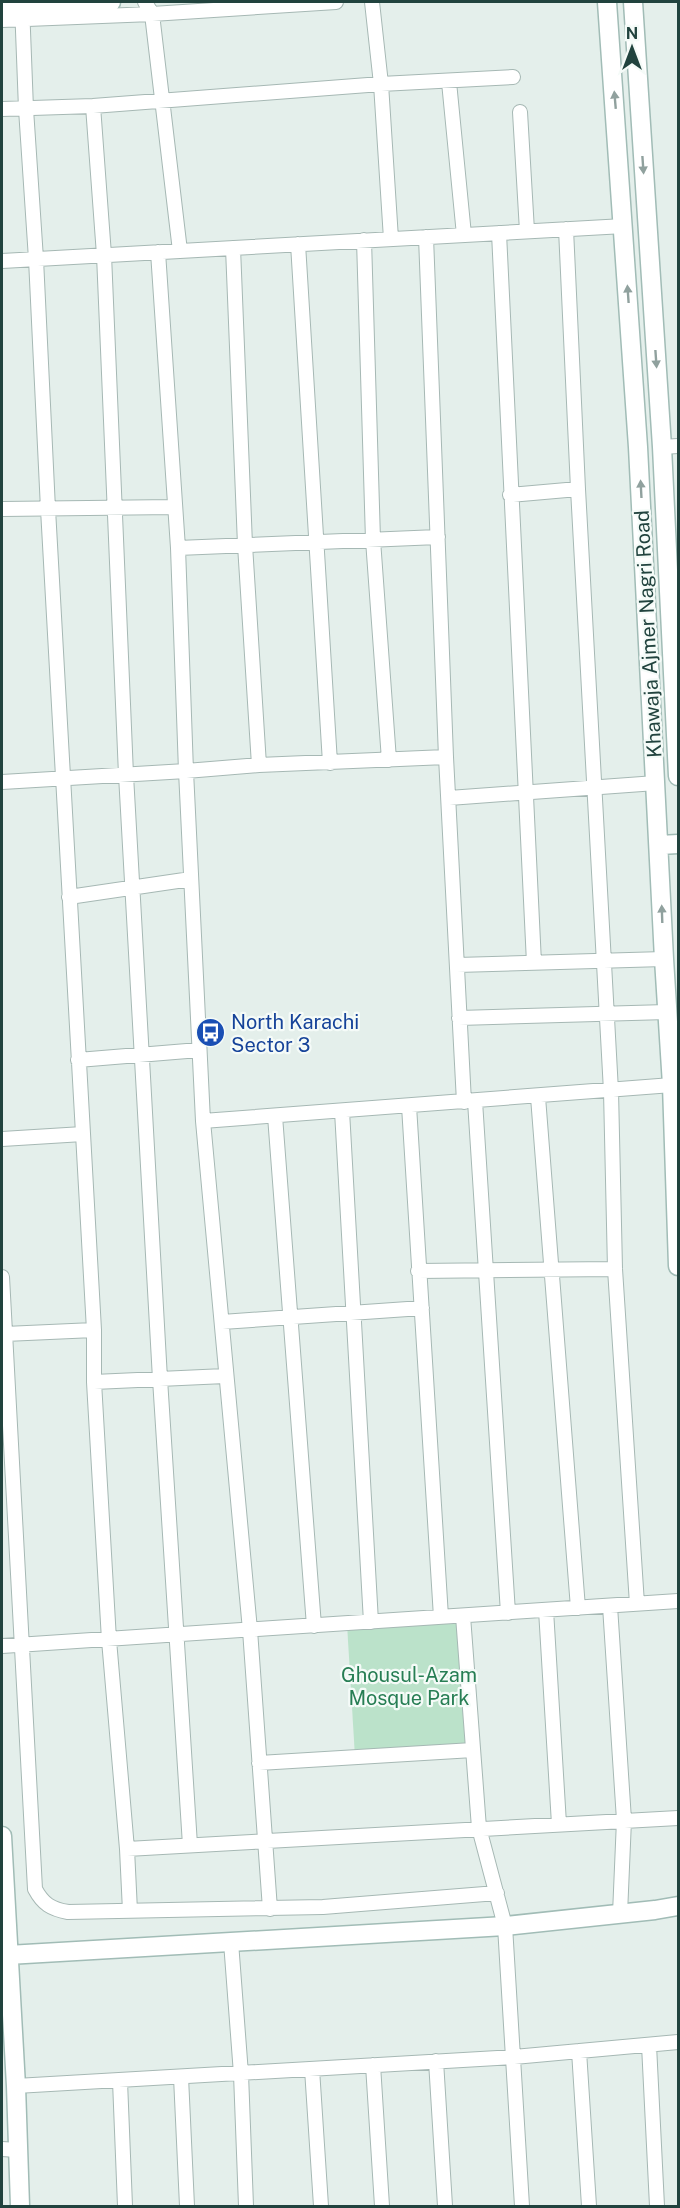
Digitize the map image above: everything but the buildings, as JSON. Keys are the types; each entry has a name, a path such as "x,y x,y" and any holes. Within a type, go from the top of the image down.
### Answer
{"main road":[{"path":"2,6 22,12 111,2"},
{"name":"Khawaja Ajmer Nagri Road","path":"607,2 640,471 664,959 676,1138 678,1266"},
{"name":"Khawaja Ajmer Nagri Road","path":"633,2 670,446 678,776"},
{"path":"660,844 678,844"},
{"path":"2,1836 4,1956 16,2086 9,2149 20,2206"},
{"path":"4,1956 505,1926 678,1906"},
{"path":"654,1910 678,1913"}],"street":[{"path":"2,20 22,12 336,2"},
{"path":"372,2 381,84 391,239"},
{"path":"149,8 180,251"},
{"path":"22,12 94,1330 94,1382 109,1640 130,1911"},
{"path":"2,110 93,106 381,84 513,77"},
{"path":"449,82 464,235"},
{"path":"93,106 104,255 126,775 160,1379 190,1845"},
{"path":"520,112 527,231"},
{"path":"2,261 624,226"},
{"path":"566,229 611,1091 615,1269 637,1604"},
{"path":"499,233 534,963"},
{"path":"426,237 446,757 459,1018 470,1102 486,1270 508,1613"},
{"path":"364,240 373,540 389,760"},
{"path":"298,244 330,763"},
{"path":"233,248 245,545 259,765"},
{"path":"159,252 178,549 203,1122 250,1630 270,1909"},
{"path":"510,495 578,489"},
{"path":"2,509 174,507"},
{"path":"178,549 438,537"},
{"path":"2,782 259,765 446,757"},
{"path":"448,798 656,783"},
{"path":"69,897 191,879"},
{"path":"457,965 664,959"},
{"path":"459,1018 667,1012"},
{"path":"78,1060 200,1050"},
{"path":"203,1122 672,1085"},
{"path":"538,1097 578,1608"},
{"path":"409,1106 441,1617"},
{"path":"342,1111 371,1622"},
{"path":"275,1116 314,1626"},
{"path":"2,1139 83,1134"},
{"path":"418,1271 615,1269"},
{"path":"2,1277 35,1889 41,1900 53,1909 68,1912 270,1909 496,1893"},
{"path":"222,1322 422,1308"},
{"path":"5,1334 94,1330"},
{"path":"94,1382 225,1376"},
{"path":"2,1646 678,1601"},
{"path":"610,1606 624,1820 620,1914"},
{"path":"546,1610 559,1824"},
{"path":"463,1616 479,1828 505,1926 522,2206"},
{"path":"259,1763 473,1750"},
{"path":"127,1849 678,1818"},
{"path":"231,1942 241,2074 246,2206"},
{"path":"16,2086 514,2056 678,2042"},
{"path":"649,2045 657,2206"},
{"path":"579,2051 588,2206"},
{"path":"436,2061 445,2206"},
{"path":"373,2065 382,2206"},
{"path":"312,2069 321,2206"},
{"path":"181,2077 187,2206"},
{"path":"120,2081 125,2206"}],"green space":[{"name":"Ghousul-Azam Mosque Park","path":"463,1616 473,1750 355,1757 347,1624"}],"place":[{"name":"North Karachi Sector 3","path":"210,1033"}]}
